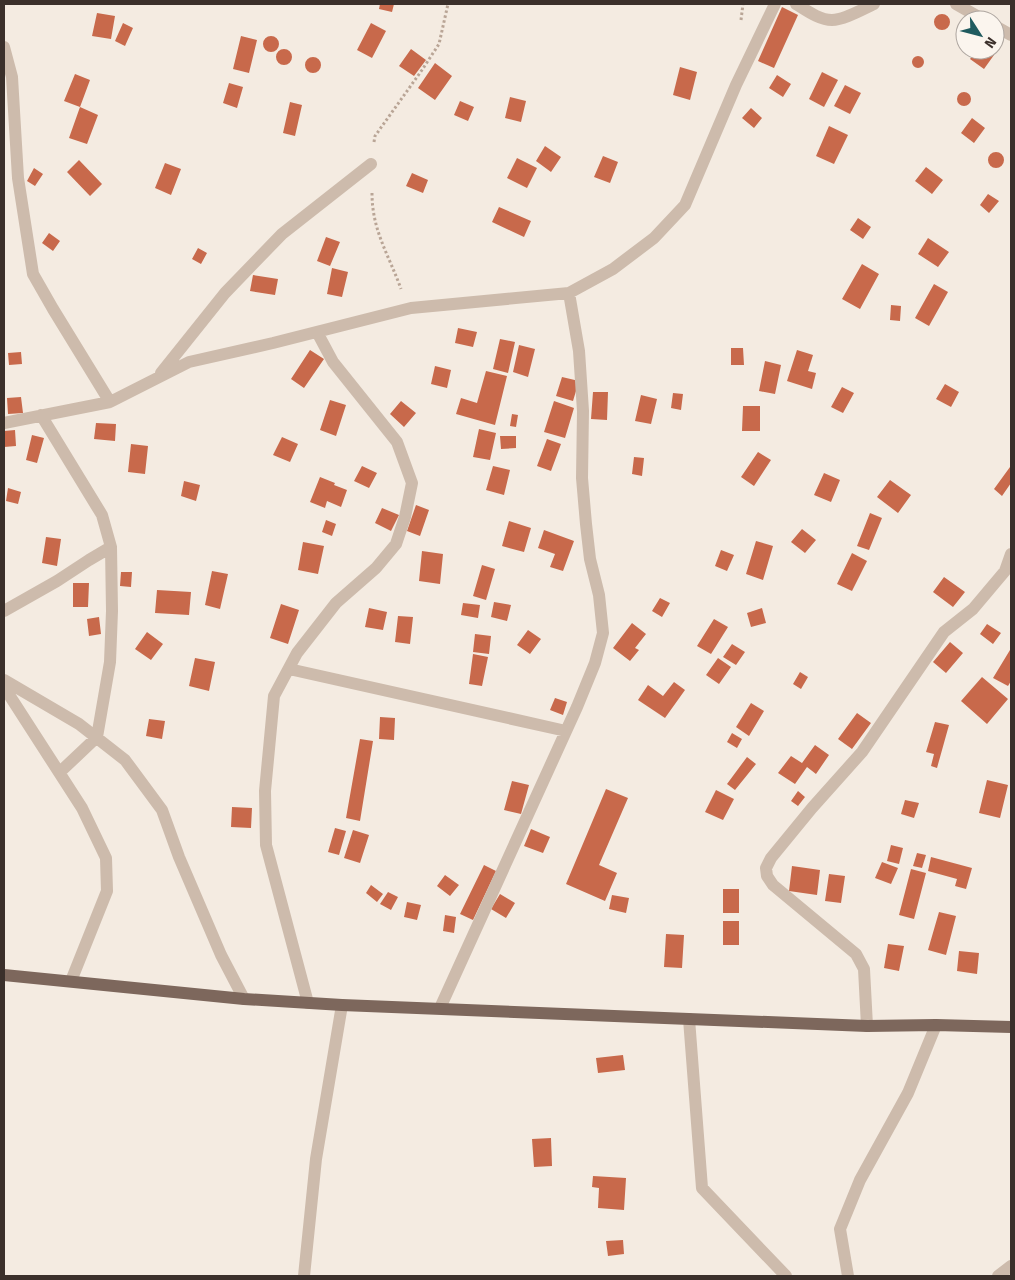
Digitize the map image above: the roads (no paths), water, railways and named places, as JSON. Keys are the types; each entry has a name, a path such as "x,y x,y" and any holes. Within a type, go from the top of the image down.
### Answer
{"main road":[{"path":"4,975 244,999 342,1005 867,1026 1011,1027"}],"street":[{"path":"4,423 110,402 189,362 409,309 569,293 613,269 654,238 685,205 736,85 775,4"},
{"path":"796,4 815,16 832,20 874,4"},
{"path":"4,47 12,78 18,178 33,274 110,402"},
{"path":"157,378 225,294 276,241 371,164"},
{"path":"440,1008 566,731 595,663 602,633 599,595 590,559 582,478 583,411 579,351 569,293"},
{"path":"308,1003 266,845 265,791 274,696 297,653 336,603 376,568 396,544 405,517 412,483 398,442 333,362 317,332"},
{"path":"41,415 102,515 111,547 112,611 110,662 97,737 60,772"},
{"path":"4,610 57,581 111,547"},
{"path":"867,1026 864,969 861,961 856,954 774,884 767,876 766,868 771,858 806,815 862,752 944,632 973,609 1008,570 1011,554"},
{"path":"289,669 566,731"},
{"path":"4,680 79,724 125,760 162,810 179,857 221,954 244,999"},
{"path":"4,687 82,808 106,858 108,891 71,981"},
{"path":"304,1276 316,1159 342,1005"},
{"path":"689,1019 702,1188 786,1276"},
{"path":"848,1276 840,1229 860,1180 908,1093 936,1025"},
{"path":"998,1276 1011,1266"}]}
